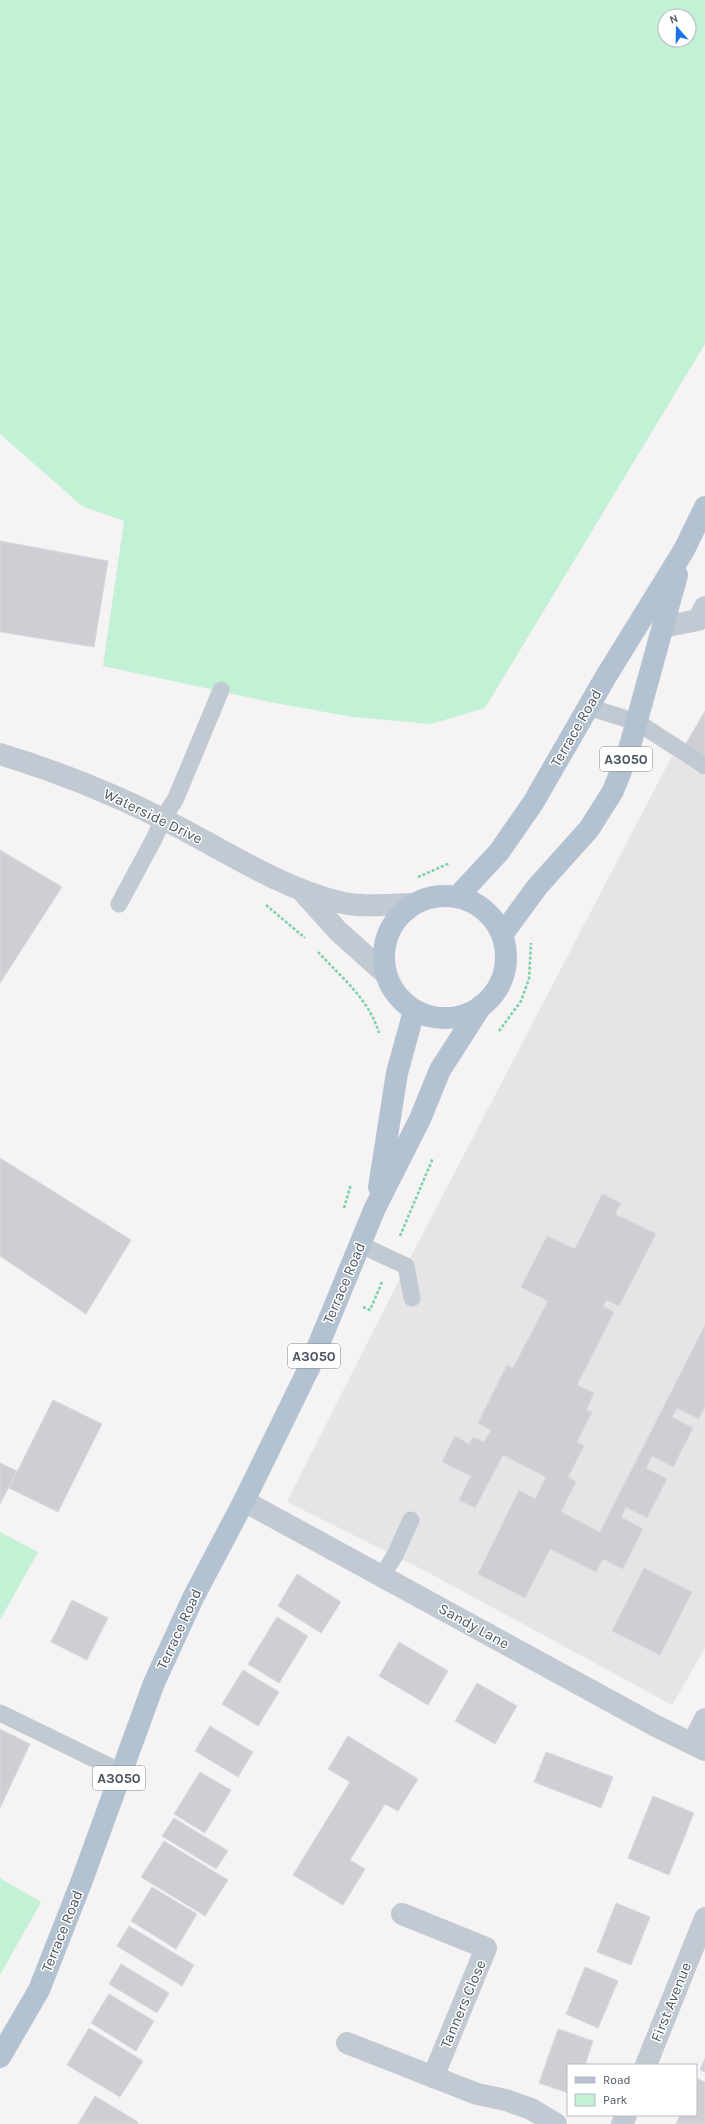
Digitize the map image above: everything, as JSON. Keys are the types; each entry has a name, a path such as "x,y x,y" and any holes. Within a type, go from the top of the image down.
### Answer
{"main road":[{"name":"Terrace Road","path":"457,898 499,852 533,803 588,707 684,550 705,507"},
{"name":"Terrace Road","path":"502,935 537,887 589,829 613,791 628,753 684,550"},
{"path":"442,896 457,898 472,902 484,911 494,922 502,935 505,959 501,982 493,995 481,1006 460,1016 437,1018 414,1011 398,998 388,980 383,961 386,940 394,922 414,904 427,899 442,896"},
{"name":"Terrace Road","path":"0,2058 38,1990 82,1883 154,1683 193,1598 244,1501 309,1368 337,1297 361,1246 375,1208 420,1119 440,1070 481,1006"},
{"name":"Terrace Road","path":"375,1208 397,1073 414,1011"}],"street":[{"path":"663,627 698,620 705,607"},
{"name":"Waterside Drive","path":"0,754 29,762 112,796 163,819 302,891 353,904 414,904"},
{"name":"Waterside Drive","path":"302,891 338,931 386,974"},
{"name":"Sandy Lane","path":"244,1501 654,1725 699,1746"},
{"path":"699,1746 705,1719"},
{"name":"Tanners Close","path":"402,1914 486,1948 433,2077"},
{"name":"First Avenue","path":"646,2064 705,1918"},
{"path":"347,2043 477,2094 506,2100 531,2109 556,2124"}],"lane":[{"path":"119,904 163,819 176,798 221,690"},
{"path":"588,707 637,722 705,766"},
{"path":"361,1246 406,1266 412,1298"},
{"path":"382,1576 395,1555 411,1520"},
{"path":"0,1714 122,1772"}],"path":[{"path":"416,878 456,859"},
{"path":"497,1033 521,1001 529,979 531,940"},
{"path":"324,958 360,996 376,1023 380,1036"},
{"path":"370,1310 435,1154"}],"shaded area":[{"path":"672,756 705,776 705,1648 672,1705 431,1574 287,1502 406,1266"}],"green space":[{"path":"0,0 705,0 705,344 485,708 431,724 352,717 270,702 103,666 124,521 82,506 0,434"},
{"path":"0,1532 38,1552 0,1620"},
{"path":"0,1878 41,1902 0,1975"}],"building":[{"path":"0,541 108,561 94,647 0,632"},
{"path":"705,711 705,757 685,745"},
{"path":"0,850 62,887 0,983"},
{"path":"0,1158 131,1240 86,1314 0,1256"},
{"path":"602,1194 621,1203 615,1214 656,1234 619,1306 606,1300 603,1306 614,1312 577,1385 594,1393 586,1410 592,1412 577,1442 584,1446 568,1477 576,1482 561,1512 600,1532 705,1325 705,1406 699,1419 677,1408 672,1417 693,1428 673,1467 652,1456 646,1468 667,1479 647,1518 626,1507 621,1517 643,1529 623,1569 603,1559 596,1572 550,1549 525,1598 478,1574 519,1490 535,1499 546,1477 503,1455 475,1508 459,1500 471,1476 442,1462 455,1436 469,1444 473,1437 484,1442 491,1430 478,1423 507,1365 513,1368 548,1301 521,1287 547,1236 575,1249"},
{"path":"53,1400 102,1424 58,1512 9,1488"},
{"path":"0,1463 17,1471 0,1504"},
{"path":"644,1568 692,1592 660,1655 612,1631"},
{"path":"297,1574 341,1602 321,1633 278,1606"},
{"path":"72,1600 108,1618 87,1660 51,1642"},
{"path":"277,1617 308,1636 279,1683 248,1664"},
{"path":"399,1642 448,1671 428,1705 379,1676"},
{"path":"243,1670 279,1692 258,1726 222,1704"},
{"path":"477,1683 517,1706 495,1744 455,1721"},
{"path":"210,1726 253,1752 238,1777 195,1751"},
{"path":"0,1729 30,1744 0,1808"},
{"path":"348,1736 418,1779 398,1811 385,1804 350,1860 365,1869 343,1905 293,1875 350,1782 328,1769"},
{"path":"546,1752 613,1777 601,1808 534,1782"},
{"path":"200,1772 231,1790 205,1833 174,1814"},
{"path":"653,1796 694,1813 669,1875 628,1858"},
{"path":"174,1818 228,1851 216,1869 162,1836"},
{"path":"164,1841 228,1880 205,1916 141,1877"},
{"path":"152,1887 197,1914 176,1949 131,1921"},
{"path":"616,1903 650,1917 631,1965 597,1952"},
{"path":"129,1926 194,1965 182,1986 117,1946"},
{"path":"121,1964 169,1993 157,2013 109,1984"},
{"path":"585,1967 618,1981 598,2028 566,2014"},
{"path":"109,1994 154,2021 136,2051 91,2023"},
{"path":"89,2028 143,2061 120,2097 67,2065"},
{"path":"558,2029 593,2041 585,2064 567,2064 567,2093 539,2083"},
{"path":"705,2058 705,2072 700,2070"},
{"path":"697,2078 705,2082 705,2124 676,2124 680,2116 697,2116"},
{"path":"95,2096 138,2122 137,2124 78,2124"}]}
